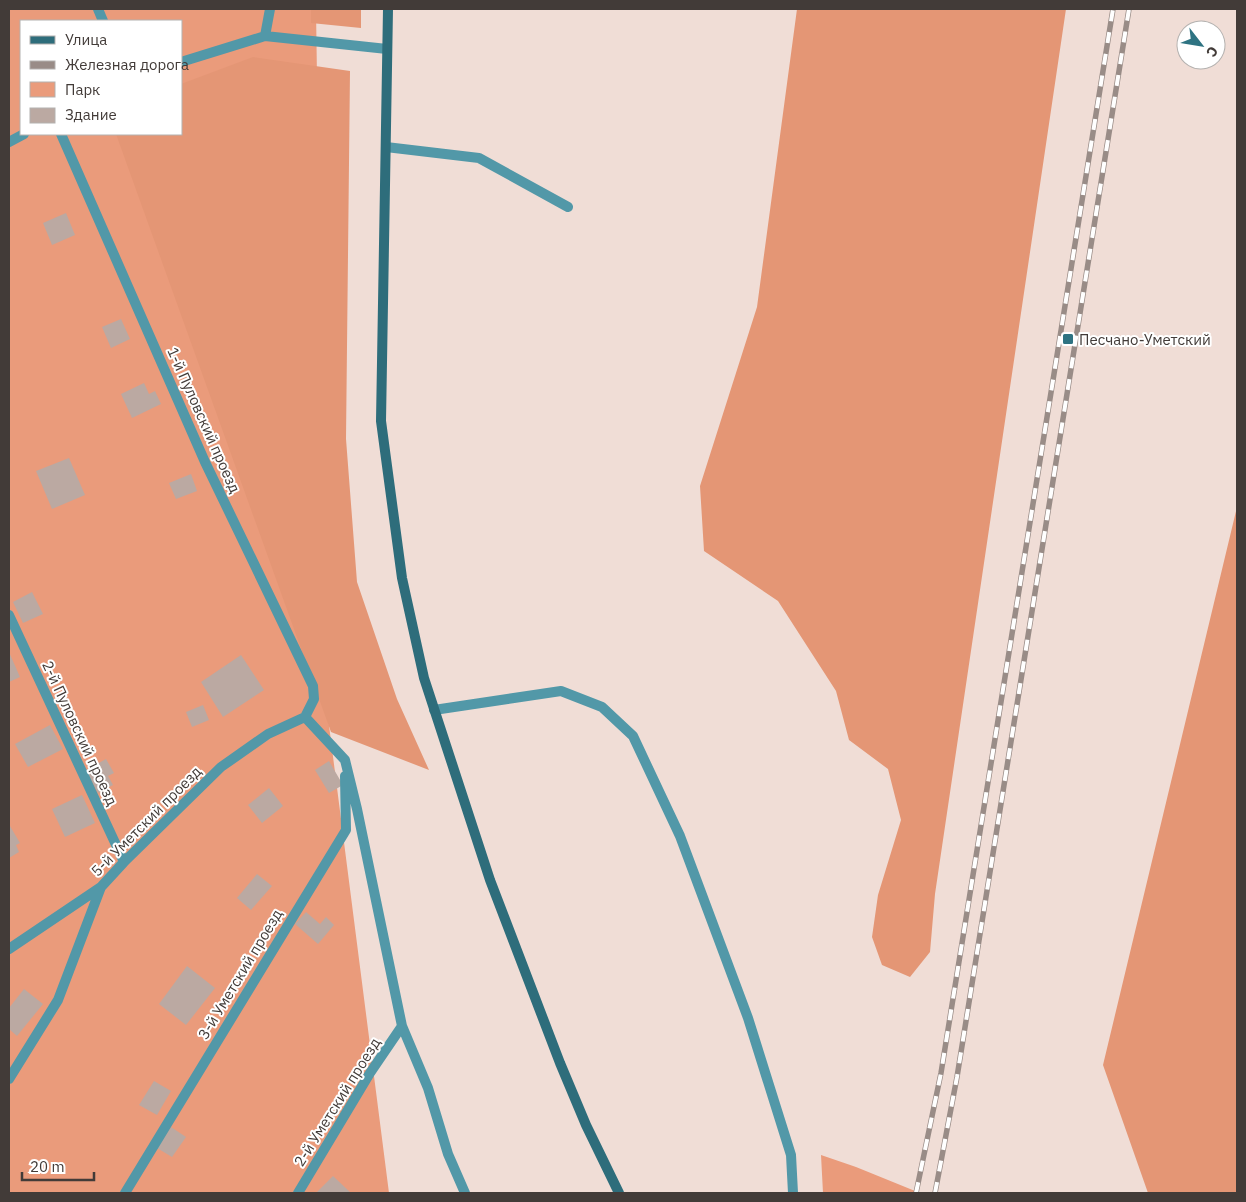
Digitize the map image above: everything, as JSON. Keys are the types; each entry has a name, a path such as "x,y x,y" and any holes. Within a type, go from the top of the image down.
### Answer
{"main road":[{"path":"388,9 381,421 402,578 424,678 490,880 560,1062 586,1125 619,1193"}],"lane":[{"path":"265,36 270,9"},
{"path":"182,62 265,36 387,49"},
{"path":"9,142 22,135"},
{"name":"1-й Пуловский проезд","path":"61,135 205,462 312,686 314,698 305,717"},
{"path":"386,147 479,158 568,207"},
{"name":"2-й Пуловский проезд","path":"9,615 124,862"},
{"path":"434,710 561,691 602,707 633,736 680,836 748,1018 791,1155 793,1193"},
{"path":"305,717 345,760 402,1026 428,1088 448,1154 465,1193"},
{"name":"5-й Уметский проезд","path":"9,949 101,887 221,767 268,734 305,717"},
{"name":"3-й Уметский проезд","path":"125,1193 346,830 345,760"},
{"path":"9,1080 58,1000 101,887"},
{"name":"2-й Уметский проезд","path":"298,1193 370,1072 402,1026"}],"green space":[{"path":"9,9 316,9 326,702 389,1193 9,1193"},
{"path":"821,1155 856,1167 920,1193 823,1193"}],"shaded area":[{"path":"311,9 361,9 361,28 311,23"},
{"path":"797,9 1066,9 935,894 930,952 910,977 882,965 872,937 878,895 901,820 888,769 849,740 836,691 778,601 704,551 700,486 757,307"},
{"path":"253,57 350,71 346,439 357,582 397,699 429,770 331,732 116,135 182,135 182,84"},
{"path":"1237,507 1237,1193 1148,1193 1103,1065"}],"building":[{"path":"66,213 75,235 52,245 43,223"},
{"path":"121,319 130,339 111,348 102,327"},
{"path":"144,383 149,394 155,391 161,404 132,418 121,394"},
{"path":"69,458 85,495 52,509 36,471"},
{"path":"191,474 197,491 176,499 169,483"},
{"path":"32,592 43,614 23,623 13,602"},
{"path":"9,652 20,677 9,682"},
{"path":"241,655 264,690 223,717 201,682"},
{"path":"203,705 209,720 192,727 186,712"},
{"path":"50,725 63,749 28,767 15,744"},
{"path":"106,759 114,773 108,776 113,785 98,793 86,770"},
{"path":"329,761 343,785 329,793 315,770"},
{"path":"269,788 283,806 262,823 248,805"},
{"path":"82,795 95,823 65,837 52,809"},
{"path":"9,827 20,843 16,845 19,852 9,858"},
{"path":"257,874 272,886 251,910 237,898"},
{"path":"306,912 320,924 326,917 334,925 318,944 295,924"},
{"path":"187,966 215,988 186,1025 159,1004"},
{"path":"24,989 43,1004 17,1036 9,1029 9,1008"},
{"path":"154,1081 171,1091 157,1115 139,1105"},
{"path":"171,1127 186,1137 172,1157 157,1148"},
{"path":"333,1176 351,1193 316,1193"}],"railway":[{"path":"916,1193 941,1073 1113,9"},
{"path":"935,1193 957,1077 1129,9"}],"place":[{"name":"Песчано-Уметский","path":"1068,339"}]}
